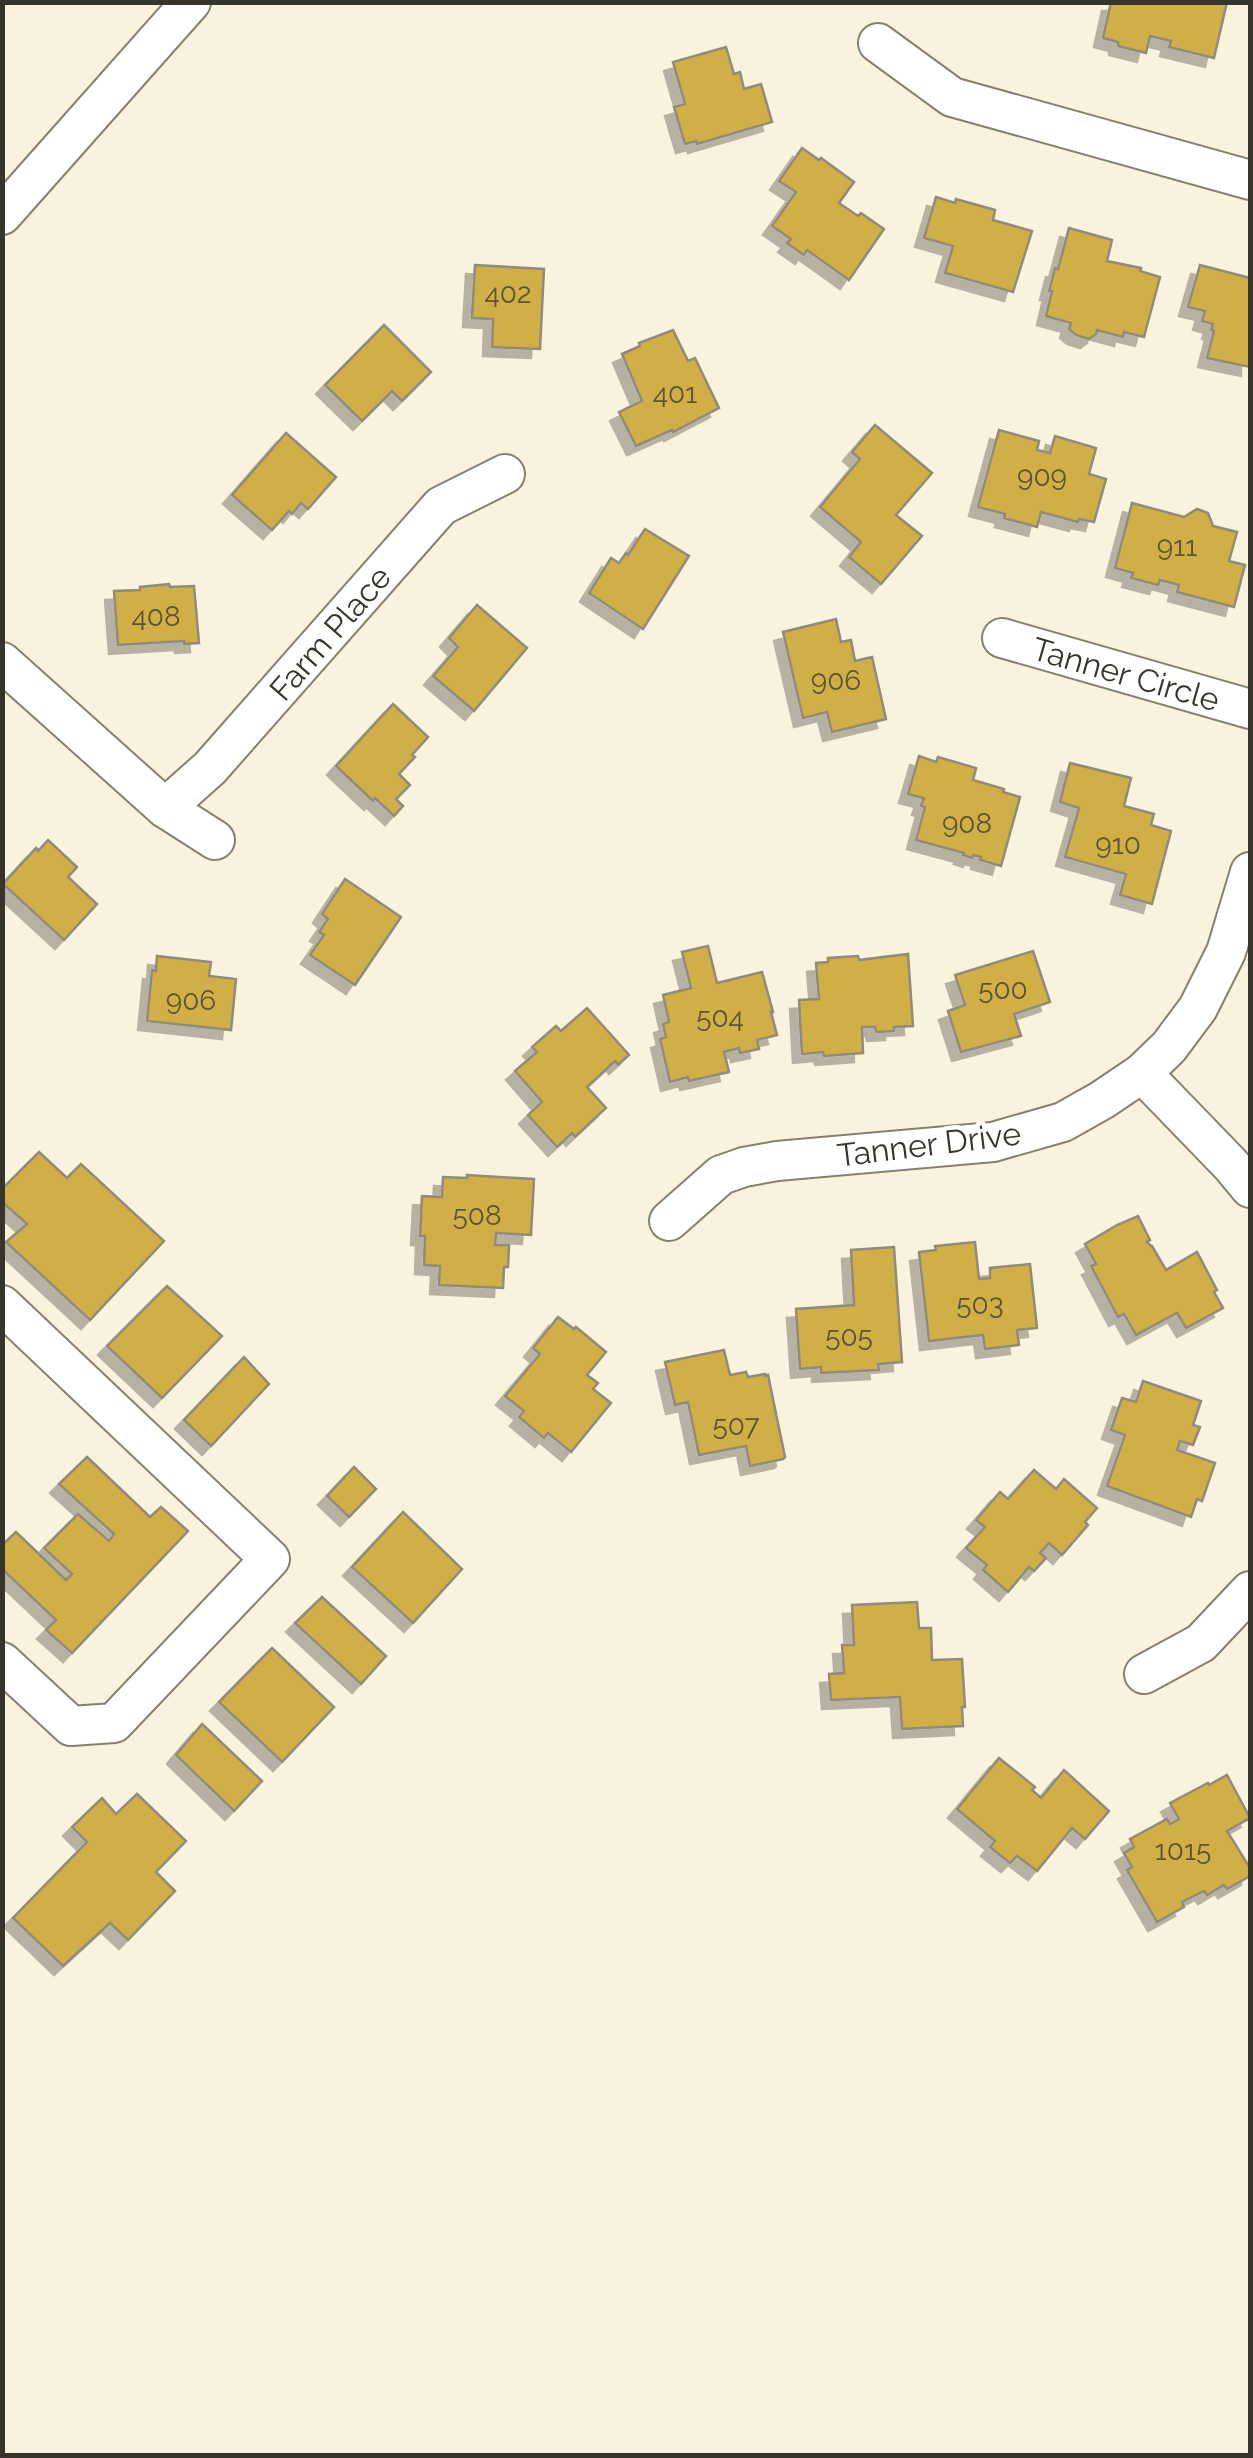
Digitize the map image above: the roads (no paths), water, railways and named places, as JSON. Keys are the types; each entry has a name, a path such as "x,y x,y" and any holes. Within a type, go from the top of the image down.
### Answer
{"street":[{"path":"2,215 191,2"},
{"path":"878,43 952,97 1250,180"},
{"name":"Farm Place","path":"165,808 210,768 441,506 505,474"},
{"name":"Tanner Circle","path":"1002,638 1250,710"},
{"path":"2,662 165,808 215,840"},
{"name":"Tanner Drive","path":"668,1221 720,1175 744,1167 993,1142 1063,1122 1102,1100 1142,1073 1169,1048 1198,1008 1226,952 1250,872"},
{"path":"1142,1073 1250,1188"},
{"path":"2,1305 270,1559 114,1723 72,1726 2,1662"},
{"path":"1144,1674 1201,1643 1250,1591"}]}
